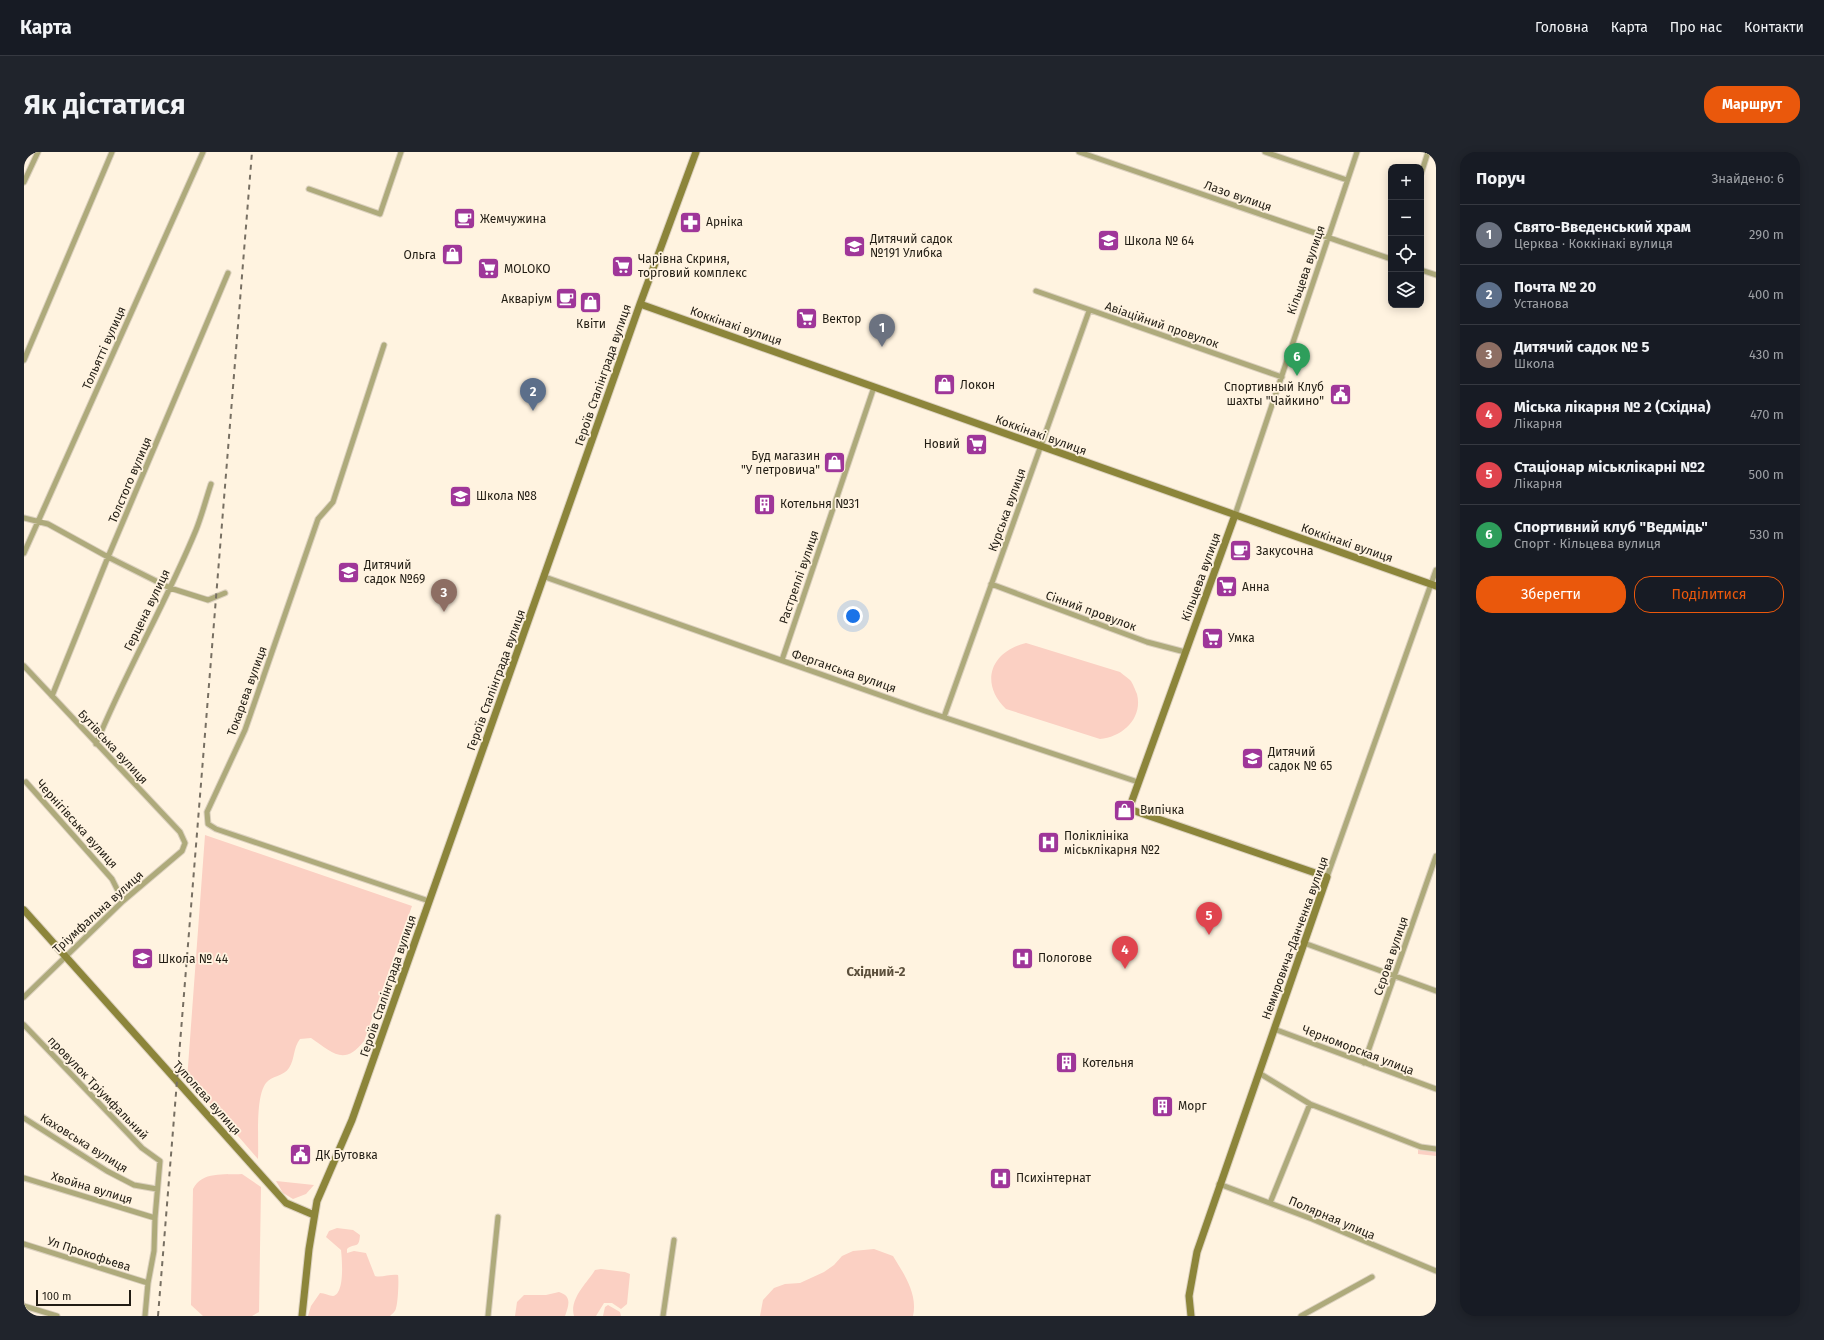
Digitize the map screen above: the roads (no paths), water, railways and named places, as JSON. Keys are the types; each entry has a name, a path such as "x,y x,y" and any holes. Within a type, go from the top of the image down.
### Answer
{"street":[{"path":"24,182 38,152"},
{"path":"24,360 112,152"},
{"name":"Тольятті вулиця","path":"24,553 203,152"},
{"path":"310,189 380,214 401,152"},
{"name":"Героїв Сталінграда вулиця","path":"314,1215 317,1201 352,1120 640,304 696,152"},
{"name":"Лазо вулиця","path":"1079,152 1093,154 1388,258"},
{"path":"1265,152 1347,180"},
{"name":"Кільцева вулиця","path":"1327,877 1129,809 1235,515 1357,152"},
{"path":"1424,165 1428,152"},
{"path":"1424,271 1436,275"},
{"name":"Толстого вулиця","path":"52,696 108,558 228,273"},
{"name":"Авіаційний провулок","path":"1036,291 1089,311 1282,376"},
{"name":"Коккінакі вулиця","path":"640,304 1434,585"},
{"name":"Курська вулиця","path":"944,717 1089,311"},
{"name":"Токарєва вулиця","path":"384,345 333,502 318,519 245,730 207,812 207,818 208,824 216,829 429,901"},
{"name":"Растреллі вулиця","path":"782,660 874,387"},
{"name":"Герцена вулиця","path":"96,744 117,694 170,588 196,529 210,484"},
{"path":"24,518 48,524 108,558 170,588 208,600 225,593"},
{"name":"Немировича-Данченка вулиця","path":"1191,1316 1189,1296 1197,1252 1219,1184 1327,877 1434,585 1436,570"},
{"name":"Ферганська вулиця","path":"544,577 944,717 1138,782"},
{"name":"Сінний провулок","path":"991,584 1147,642 1185,652"},
{"name":"Бутівська вулиця","path":"24,666 180,832 185,843"},
{"name":"Чернігівська вулиця","path":"26,782 112,879 123,901"},
{"name":"Тріумфальна вулиця","path":"24,997 65,955 123,901 182,851 185,843"},
{"name":"Сєрова вулиця","path":"1364,1063 1436,856"},
{"name":"Туполєва вулиця","path":"24,910 286,1202 314,1215"},
{"path":"1304,943 1436,991"},
{"name":"провулок Тріумфальний","path":"24,1025 142,1148 160,1160 157,1189"},
{"name":"Черноморская улица","path":"1274,1030 1436,1089"},
{"path":"1259,1073 1310,1104 1421,1147 1436,1148"},
{"path":"1270,1203 1310,1104"},
{"name":"Каховська вулиця","path":"24,1118 107,1171 134,1185 157,1189"},
{"name":"Хвойна вулиця","path":"24,1178 155,1218"},
{"name":"Полярная улица","path":"1219,1184 1270,1203 1436,1271"},
{"path":"145,1316 148,1283 154,1251 157,1189"},
{"path":"302,1316 308,1249 314,1215"},
{"path":"488,1316 498,1217"},
{"path":"663,1316 674,1240"},
{"name":"Ул Прокофьева","path":"24,1244 148,1283"},
{"path":"1301,1316 1372,1277"},
{"path":"24,1306 57,1316"}],"railway":[{"path":"158,1316 252,152"}],"place":[{"name":"Жемчужина","path":"464,219"},
{"name":"Арніка","path":"690,222"},
{"name":"Школа № 64","path":"1108,241"},
{"name":"Дитячий садок №191 Улибка","path":"854,246"},
{"name":"Ольга","path":"452,255"},
{"name":"Чарівна Скриня, торговий комплекс","path":"622,266"},
{"name":"MOLOKO","path":"489,269"},
{"name":"Акваріум","path":"567,299"},
{"name":"Квіти","path":"591,303"},
{"name":"Вектор","path":"806,319"},
{"name":"Свято-Введенський храм","path":"882,347"},
{"name":"Спортивний клуб \"Ведмідь\"","path":"1297,376"},
{"name":"Локон","path":"944,385"},
{"name":"Спортивный Клуб шахты \"Чайкино\"","path":"1340,394"},
{"name":"Почта № 20","path":"533,411"},
{"name":"Новий","path":"976,444"},
{"name":"Буд магазин \"У петровича\"","path":"835,463"},
{"name":"Школа №8","path":"461,496"},
{"name":"Котельня №31","path":"764,504"},
{"name":"Закусочна","path":"1240,551"},
{"name":"Дитячий садок №69","path":"348,572"},
{"name":"Анна","path":"1226,587"},
{"name":"Дитячий садок № 5","path":"444,612"},
{"name":"Умка","path":"1213,638"},
{"name":"Дитячий садок № 65","path":"1252,759"},
{"name":"Випічка","path":"1124,810"},
{"name":"Поліклініка міськлікарня №2","path":"1048,843"},
{"name":"Стаціонар міськлікарні №2","path":"1209,935"},
{"name":"Пологове","path":"1023,958"},
{"name":"Школа № 44","path":"142,959"},
{"name":"Міська лікарня № 2 (Східна)","path":"1125,969"},
{"name":"Котельня","path":"1067,1063"},
{"name":"Морг","path":"1163,1106"},
{"name":"ДК Бутовка","path":"300,1155"},
{"name":"Психінтернат","path":"1000,1178"}],"district":[{"name":"Східний-2","path":"876,971"}]}
